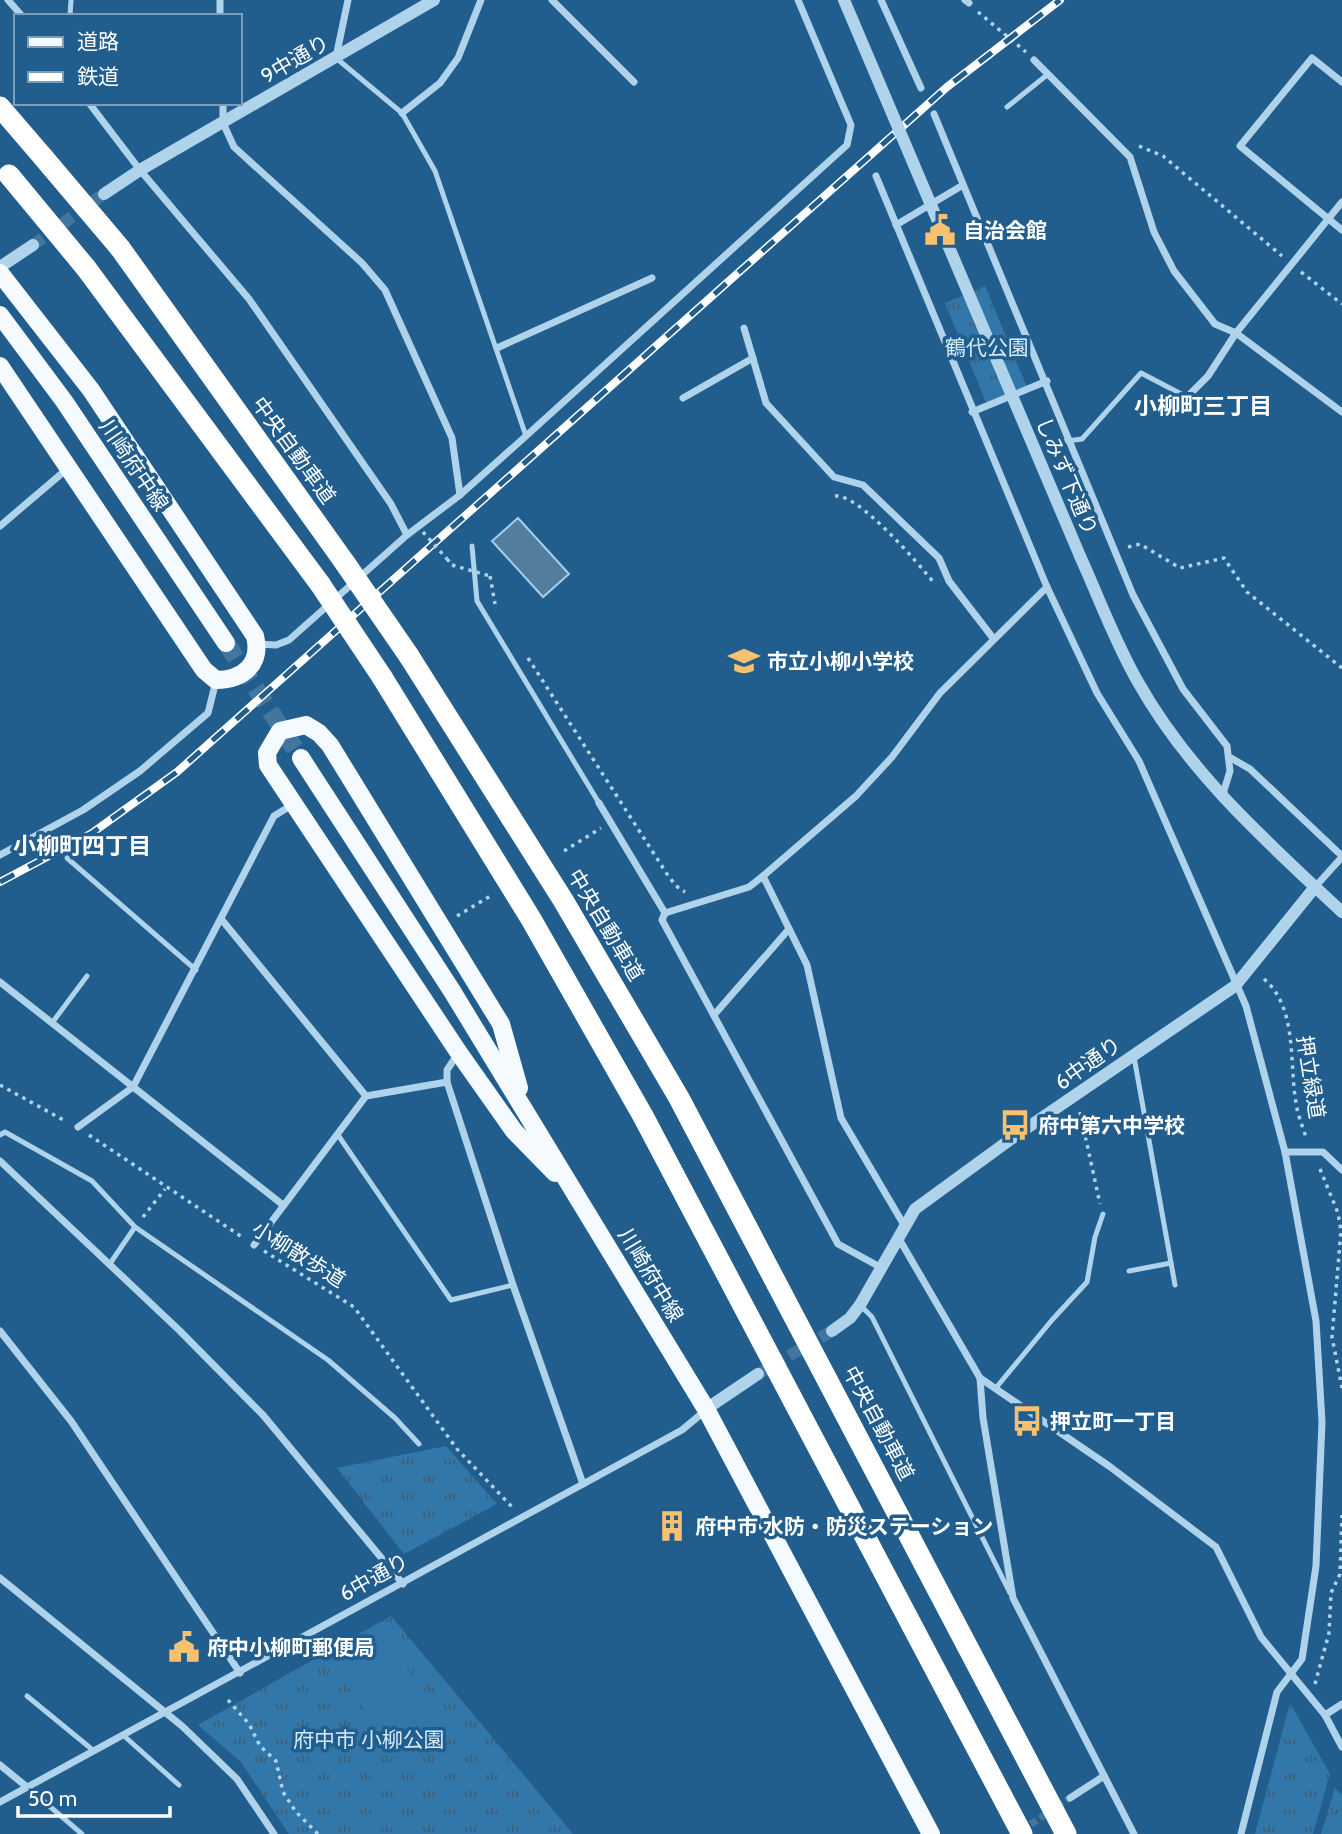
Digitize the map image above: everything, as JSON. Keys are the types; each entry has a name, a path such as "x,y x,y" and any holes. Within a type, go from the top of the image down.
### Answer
{"highway":[{"name":"中央自動車道","path":"0,107 120,248 345,563 409,656 563,900 679,1098 1066,1834"},
{"path":"4,170 86,268 320,584 382,677 531,919 643,1115 1022,1834"}],"main road":[{"path":"0,273 91,390 255,636 259,650 253,664 243,675 230,680 216,680 204,670 2,374"},
{"name":"川崎府中線","path":"0,315 64,401 226,643"},
{"path":"525,1110 501,1024 330,745 319,733 306,725 280,731 267,753 268,765 459,1053 514,1131 577,1195"},
{"name":"川崎府中線","path":"301,758 525,1110 706,1409 931,1834"}],"street":[{"path":"8,0 20,14"},
{"path":"336,58 348,0"},
{"name":"9中通り","path":"104,194 140,170 434,0"},
{"path":"402,113 440,83 458,58 481,0"},
{"path":"552,0 634,82"},
{"path":"257,644 276,645 289,640 407,535 460,495 847,145 851,125 798,0"},
{"name":"しみず下通り","path":"844,0 1080,556 1138,683 1179,745 1222,797 1342,912"},
{"path":"881,0 921,88"},
{"path":"1342,82 1312,58 1240,146 1342,230"},
{"path":"1034,60 1130,157 1153,232 1174,271 1215,324 1236,333 1342,412"},
{"path":"91,105 140,170 249,299 391,504 407,535"},
{"path":"223,105 223,123 234,146 362,263 385,290 452,438 460,495"},
{"path":"934,114 1071,439 1133,595 1165,659 1205,721 1227,746 1231,758 1222,797"},
{"path":"876,176 1047,587 1097,693 1139,761 1246,1006 1285,1152 1316,1321 1322,1422 1316,1566 1302,1660 1277,1692 1241,1834"},
{"path":"896,225 963,185"},
{"path":"1187,397 1208,376 1236,333 1342,202"},
{"path":"0,267 33,245"},
{"path":"497,348 652,278"},
{"path":"744,328 766,403 834,477 863,485 939,558 949,581 993,638"},
{"path":"683,398 753,358"},
{"path":"972,412 1047,381"},
{"path":"0,526 67,469"},
{"path":"880,1267 838,1244 662,920 665,914 749,887 856,796 892,757 940,693 1047,587"},
{"path":"0,855 83,810 149,763 208,713 216,680"},
{"path":"1231,758 1250,769 1342,856"},
{"path":"599,803 665,914"},
{"path":"78,1127 133,1087 274,817 293,804"},
{"name":"6中通り","path":"832,1331 850,1318 860,1305 915,1209 1133,1054 1235,986 1342,856"},
{"path":"763,876 807,965 841,1118 980,1378 983,1418 1013,1598 1134,1834"},
{"path":"222,920 366,1096"},
{"path":"714,1015 789,929"},
{"path":"0,982 283,1205"},
{"path":"459,1053 447,1070 447,1082 513,1285 583,1484"},
{"path":"254,1245 366,1096 447,1082"},
{"path":"1285,1152 1323,1152 1342,1170"},
{"path":"0,1161 180,1331 263,1415 403,1584"},
{"path":"0,1331 71,1420 240,1673"},
{"name":"6中通り","path":"0,1802 682,1430 706,1409 758,1374"},
{"path":"980,1378 1109,1466 1216,1548 1261,1637 1325,1715 1342,1747"},
{"path":"0,1578 167,1712 237,1779 274,1834"},
{"path":"1325,1715 1342,1704"},
{"path":"0,1765 27,1787"},
{"path":"1070,1798 1104,1776"}],"lane":[{"path":"336,58 386,96 402,113 435,171 526,436"},
{"path":"1007,107 1047,75"},
{"path":"1059,442 1082,439 1141,373 1187,397"},
{"path":"472,546 477,601 599,803"},
{"path":"67,858 196,970"},
{"path":"52,1023 87,976"},
{"path":"1133,1054 1175,1285"},
{"path":"0,1135 5,1132 92,1181 135,1227 328,1360 395,1418 419,1444"},
{"path":"338,1135 452,1300 513,1285"},
{"path":"995,1389 1087,1282 1102,1213"},
{"path":"108,1265 135,1227"},
{"path":"1129,1271 1171,1263"},
{"path":"860,1305 872,1317 1013,1598"},
{"path":"26,1696 94,1751"},
{"path":"123,1735 179,1785"},
{"path":"27,1787 82,1834"}],"path":[{"path":"967,2 1021,46"},
{"path":"1108,133 1163,156 1342,304"},
{"path":"835,496 849,499 912,554 940,590"},
{"path":"423,532 452,565 490,576 495,605"},
{"path":"1116,550 1140,544 1180,568 1224,558 1247,592 1342,668"},
{"path":"525,652 667,874 676,886 687,892"},
{"path":"564,851 611,822"},
{"path":"440,926 492,895"},
{"name":"押立緑道","path":"1264,979 1278,997 1286,1020 1296,1101 1310,1150 1338,1213 1341,1231 1332,1337 1342,1388"},
{"name":"小柳散歩道","path":"0,1085 78,1127 165,1189 354,1307 457,1449 522,1517"},
{"path":"1079,1106 1102,1213"},
{"path":"135,1227 165,1189"},
{"path":"1310,1697 1329,1633 1331,1593 1340,1574 1342,1515"},
{"path":"228,1700 249,1724 260,1745 276,1761 284,1792 296,1812 318,1834"}],"green space":[{"name":"鶴代公園","path":"985,286 1028,390 988,407 945,303"},
{"path":"446,1446 497,1504 404,1554 337,1468"},
{"name":"府中市 小柳公園","path":"391,1616 573,1834 289,1834 241,1762 198,1725"},
{"path":"383,1640 450,1722 404,1757 337,1674"},
{"path":"1290,1703 1330,1774 1313,1834 1255,1834"},
{"path":"1335,1788 1342,1795 1342,1834 1321,1834"}],"shaded area":[{"path":"518,518 569,574 543,597 492,541"}],"tunnel":[{"path":"33,245 104,194"},
{"path":"226,643 301,758"},
{"path":"758,1374 832,1331"},
{"path":"1022,1830 1070,1798"}],"railway":[{"path":"0,882 92,833 177,772 947,87 1060,0"}],"place":[{"name":"自治会館","path":"940,230"},
{"name":"市立小柳小学校","path":"744,661"},
{"name":"府中第六中学校","path":"1015,1125"},
{"name":"押立町一丁目","path":"1027,1421"},
{"name":"府中市 水防・防災ステーション","path":"672,1526"},
{"name":"府中小柳町郵便局","path":"184,1647"}],"district":[{"name":"小柳町三丁目","path":"1203,406"},
{"name":"小柳町四丁目","path":"82,846"}]}
